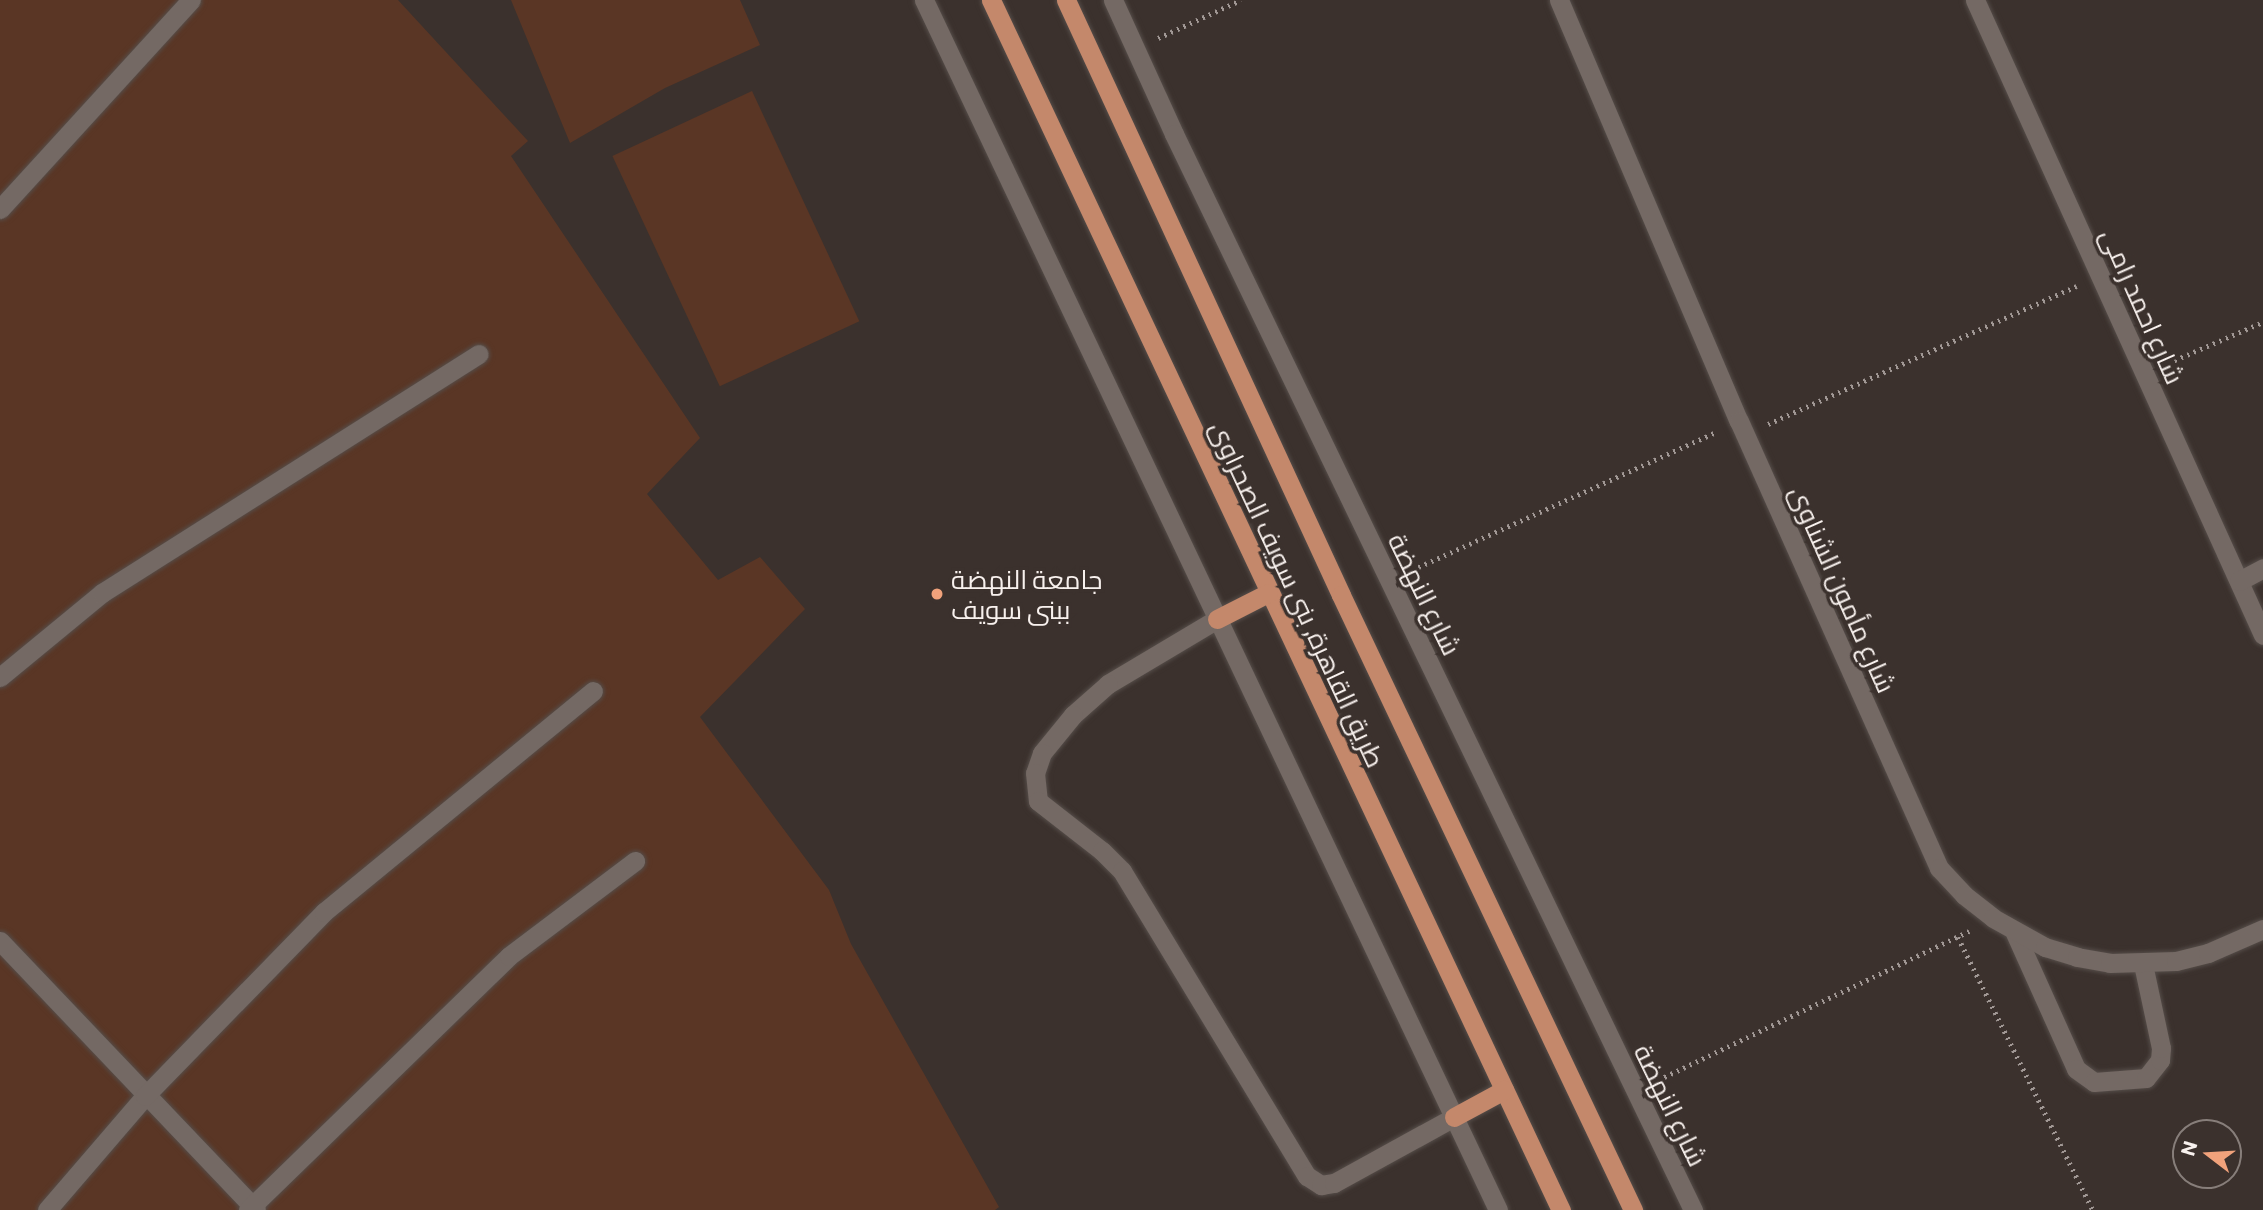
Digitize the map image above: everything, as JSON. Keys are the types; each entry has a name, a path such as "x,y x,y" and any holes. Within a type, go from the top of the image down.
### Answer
{"main road":[{"name":"طريق القاهرة, بنى سويف الصحراوى","path":"991,0 1268,593 1561,1210"},
{"name":"طريق القاهرة, بنى سويف الصحراوى","path":"1066,0 1341,595 1633,1210"},
{"path":"1217,619 1268,593"},
{"path":"1454,1117 1504,1090"}],"street":[{"path":"0,209 191,0"},
{"path":"924,0 1498,1210"},
{"name":"شارع النهضة","path":"1113,0 1389,581 1693,1210"},
{"name":"شارع مأمون الشناوى","path":"1559,0 1741,428 1939,868 1964,895 2015,933 2077,957 2143,964 2208,953 2263,929"},
{"name":"شارع احمد رامى","path":"1975,0 2263,635"},
{"path":"0,677 102,593 478,354"},
{"path":"2239,581 2263,568"},
{"path":"1217,619 1108,684 1073,715 1042,754 1035,774 1038,801 1095,845 1122,871 1307,1176 1321,1185 1334,1183 1454,1117"},
{"path":"47,1210 145,1096 324,912 593,691"},
{"path":"0,941 252,1208 509,956 635,861"},
{"path":"2015,933 2076,1069 2094,1082 2146,1078 2160,1060 2161,1048 2143,964"}],"path":[{"path":"1135,49 1241,0"},
{"path":"1389,581 2100,275"},
{"path":"2145,373 2263,322"},
{"path":"1635,1091 1993,918"},
{"path":"1958,937 2093,1210"}],"shaded area":[{"path":"0,0 398,0 528,141 511,156 700,438 647,494 718,580 760,557 805,609 700,717 829,890 851,944 999,1207 995,1210 0,1210"},
{"path":"511,0 740,0 760,45 665,88 570,143"},
{"path":"752,91 859,321 720,386 612,156"}],"place":[{"name":"جامعة النهضة ببنى سويف","path":"937,594"}]}
